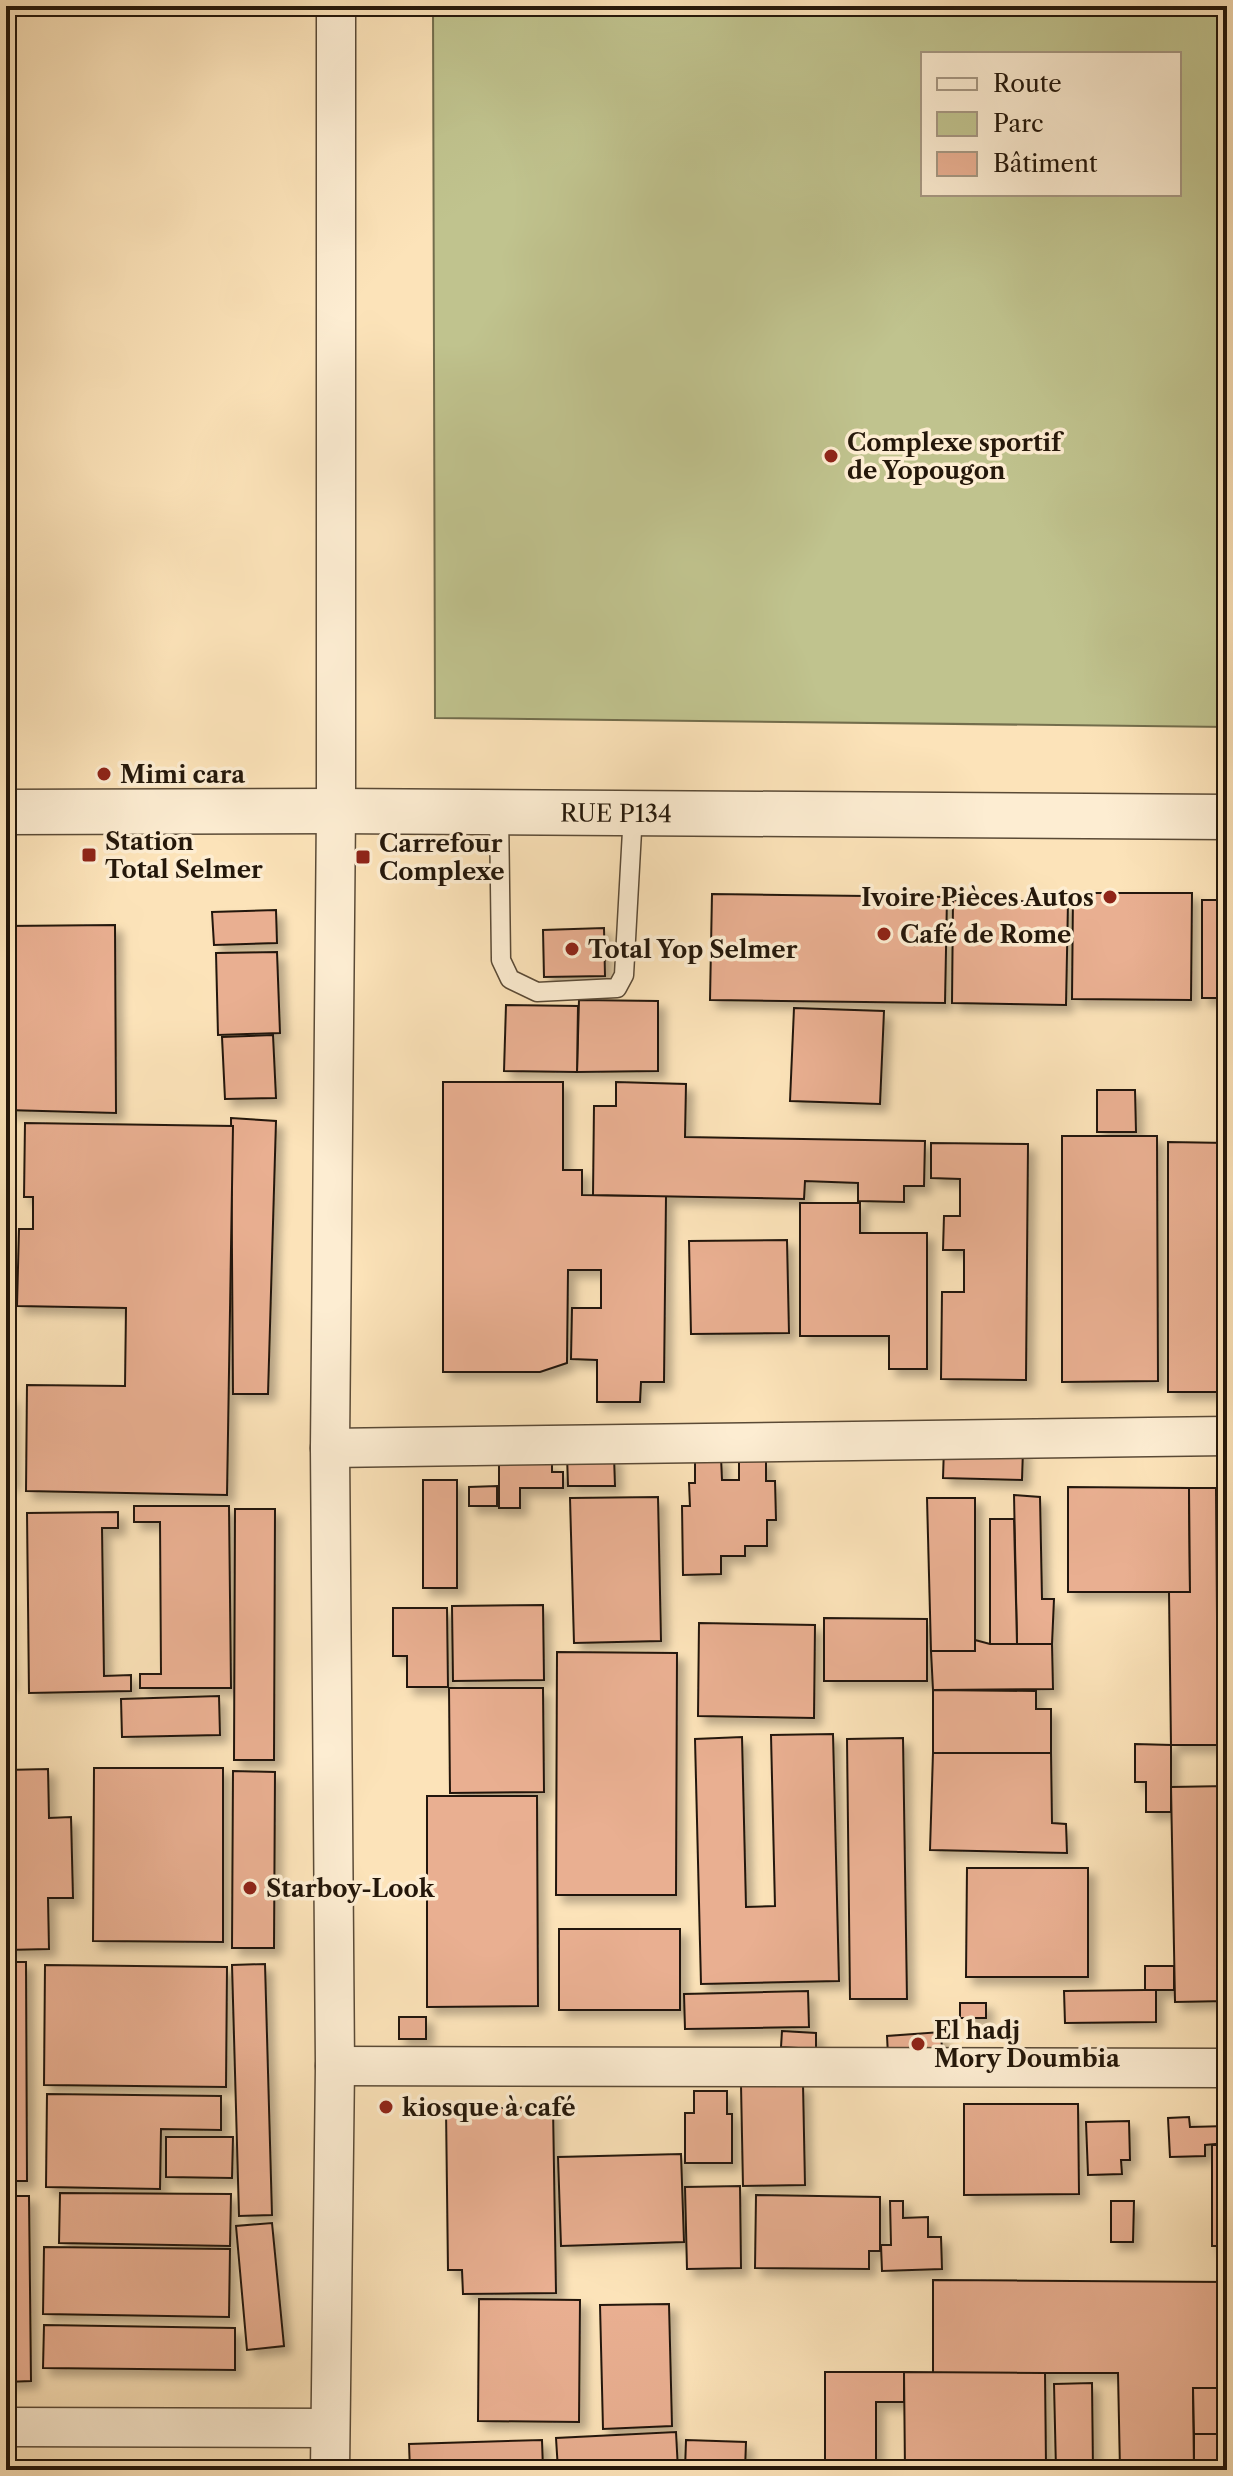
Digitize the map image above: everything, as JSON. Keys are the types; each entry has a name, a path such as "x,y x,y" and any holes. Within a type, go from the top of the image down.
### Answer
{"street":[{"path":"330,2470 335,2066 330,1448 336,811 336,6"},
{"name":"RUE P134","path":"6,812 499,811 1227,817"},
{"path":"330,1448 1227,1436"},
{"path":"335,2066 1227,2068"},
{"path":"6,2427 329,2428"}],"lane":[{"path":"499,811 501,960 510,979 537,992 617,988 624,975 633,813"}],"green space":[{"name":"Complexe sportif de Yopougon","path":"433,6 1227,6 1227,727 435,718"}],"building":[{"path":"1073,893 1192,893 1191,1000 1072,999"},
{"path":"712,894 947,897 945,1003 710,1000"},
{"path":"953,900 1068,902 1066,1005 952,1003"},
{"path":"1202,900 1227,900 1227,998 1202,998"},
{"path":"276,910 277,943 214,945 212,912"},
{"path":"115,925 116,1113 6,1110 6,926"},
{"path":"604,928 605,976 544,977 543,930"},
{"path":"277,952 280,1033 218,1035 216,953"},
{"path":"579,1000 658,1001 658,1071 577,1072"},
{"path":"506,1005 578,1006 577,1072 504,1071"},
{"path":"794,1008 884,1011 880,1104 790,1101"},
{"path":"273,1035 276,1098 225,1099 222,1037"},
{"path":"443,1082 563,1082 563,1170 582,1170 582,1195 666,1196 664,1382 641,1382 640,1402 597,1402 597,1360 571,1359 572,1308 601,1308 601,1270 568,1270 567,1363 540,1372 443,1372"},
{"path":"616,1082 686,1084 685,1137 925,1141 924,1186 904,1186 904,1202 858,1201 858,1183 805,1181 804,1199 593,1195 594,1106 616,1106"},
{"path":"1097,1090 1135,1090 1136,1132 1097,1132"},
{"path":"231,1118 276,1121 268,1394 233,1394"},
{"path":"25,1123 233,1126 227,1495 26,1491 27,1385 125,1386 126,1308 17,1306 19,1229 33,1229 33,1197 24,1197"},
{"path":"1062,1136 1157,1136 1158,1381 1062,1382"},
{"path":"1168,1142 1227,1143 1227,1392 1168,1392"},
{"path":"931,1143 1028,1144 1026,1380 941,1379 942,1292 964,1292 964,1250 943,1250 944,1216 960,1216 960,1179 931,1178"},
{"path":"800,1203 860,1203 860,1233 927,1233 927,1369 889,1369 889,1336 800,1336"},
{"path":"787,1240 789,1333 691,1334 689,1241"},
{"path":"10,1397 12,1483 6,1483 6,1398"},
{"path":"944,1447 1023,1449 1022,1480 943,1478"},
{"path":"567,1455 614,1456 615,1486 568,1486"},
{"path":"695,1457 721,1457 722,1480 739,1480 739,1459 766,1458 766,1481 775,1481 776,1520 767,1520 767,1546 745,1546 745,1556 721,1556 721,1574 683,1575 682,1506 690,1506 689,1483 695,1483"},
{"path":"499,1464 552,1464 552,1472 563,1472 563,1488 520,1488 520,1508 499,1508"},
{"path":"423,1480 457,1480 457,1588 423,1588"},
{"path":"497,1486 497,1506 469,1506 469,1487"},
{"path":"1068,1487 1189,1488 1190,1592 1068,1592"},
{"path":"1189,1488 1216,1488 1218,1745 1171,1745 1169,1592 1190,1592"},
{"path":"1217,1488 1227,1488 1227,1683 1221,1683"},
{"path":"1014,1495 1040,1497 1042,1599 1054,1599 1052,1644 1017,1644"},
{"path":"658,1497 661,1641 574,1643 570,1498"},
{"path":"927,1498 975,1498 975,1651 931,1651"},
{"path":"134,1506 229,1506 231,1688 140,1688 140,1674 161,1674 160,1522 134,1522"},
{"path":"235,1509 275,1509 274,1760 234,1760"},
{"path":"118,1512 118,1528 102,1528 104,1676 131,1675 131,1691 29,1693 27,1513"},
{"path":"990,1519 1014,1519 1017,1644 990,1644"},
{"path":"6,1599 9,1683 6,1683"},
{"path":"543,1605 544,1680 453,1681 452,1606"},
{"path":"393,1608 447,1608 448,1687 407,1687 407,1656 393,1656"},
{"path":"824,1618 927,1619 927,1681 824,1681"},
{"path":"699,1623 815,1625 814,1718 698,1716"},
{"path":"975,1640 990,1644 1052,1644 1053,1689 933,1690 931,1651 975,1651"},
{"path":"557,1652 677,1653 676,1895 556,1895"},
{"path":"449,1688 543,1688 544,1792 450,1793"},
{"path":"933,1690 1036,1691 1036,1709 1051,1709 1051,1753 933,1753"},
{"path":"219,1696 220,1735 122,1737 121,1699"},
{"path":"833,1734 839,1981 701,1984 695,1739 742,1737 746,1907 775,1906 771,1735"},
{"path":"903,1738 907,1999 850,1999 847,1739"},
{"path":"1135,1744 1171,1745 1171,1812 1146,1812 1146,1782 1135,1782"},
{"path":"933,1753 1051,1753 1052,1823 1066,1824 1067,1853 930,1850"},
{"path":"94,1768 223,1768 223,1942 93,1941"},
{"path":"48,1769 49,1818 71,1817 73,1898 48,1898 49,1949 6,1950 6,1770"},
{"path":"233,1771 275,1772 274,1948 232,1948"},
{"path":"1227,1786 1227,2001 1175,2002 1171,1787"},
{"path":"427,1796 537,1796 538,2006 427,2007"},
{"path":"967,1868 1088,1868 1088,1977 966,1977"},
{"path":"559,1929 680,1929 680,2010 559,2010"},
{"path":"6,1962 26,1962 27,2181 6,2181"},
{"path":"265,1964 272,2215 239,2216 232,1965"},
{"path":"45,1965 227,1967 226,2087 44,2085"},
{"path":"1145,1966 1174,1966 1174,1990 1145,1990"},
{"path":"1156,1990 1156,2022 1065,2023 1064,1991"},
{"path":"808,1991 809,2027 685,2029 684,1994"},
{"path":"960,2003 986,2003 986,2018 960,2018"},
{"path":"399,2017 426,2017 426,2039 399,2039"},
{"path":"782,2031 816,2033 816,2049 781,2047"},
{"path":"941,2032 942,2050 888,2055 887,2036"},
{"path":"803,2084 805,2185 743,2186 741,2085"},
{"path":"694,2091 727,2091 727,2114 732,2114 732,2163 685,2163 685,2113 694,2113"},
{"path":"47,2094 221,2096 221,2130 161,2129 160,2189 46,2187"},
{"path":"964,2104 1078,2104 1079,2194 964,2195"},
{"path":"553,2107 556,2293 463,2294 462,2270 448,2270 446,2109"},
{"path":"1189,2117 1190,2127 1227,2126 1227,2143 1205,2145 1205,2156 1170,2157 1168,2118"},
{"path":"1129,2121 1130,2160 1121,2160 1122,2174 1088,2175 1086,2122"},
{"path":"166,2137 233,2137 232,2178 166,2177"},
{"path":"1212,2145 1227,2145 1227,2246 1212,2246"},
{"path":"681,2154 684,2242 561,2246 558,2157"},
{"path":"740,2186 741,2268 687,2269 685,2187"},
{"path":"60,2193 231,2194 230,2246 59,2243"},
{"path":"756,2195 880,2197 880,2251 869,2251 869,2269 755,2268"},
{"path":"6,2196 29,2196 31,2381 6,2382"},
{"path":"890,2201 903,2201 903,2218 928,2217 928,2237 941,2237 942,2269 882,2271 881,2245 891,2245"},
{"path":"1111,2201 1134,2201 1133,2242 1111,2242"},
{"path":"272,2223 284,2346 247,2350 236,2226"},
{"path":"44,2247 230,2249 229,2317 43,2314"},
{"path":"933,2280 1227,2282 1227,2388 1193,2388 1194,2470 1120,2470 1118,2373 933,2373"},
{"path":"479,2299 580,2300 579,2422 478,2421"},
{"path":"669,2304 672,2426 603,2429 600,2305"},
{"path":"44,2325 235,2328 235,2370 43,2368"},
{"path":"825,2372 904,2372 904,2402 876,2402 876,2470 825,2470"},
{"path":"904,2372 1045,2373 1046,2466 997,2466 997,2470 905,2470"},
{"path":"1092,2383 1093,2470 1056,2470 1054,2384"},
{"path":"1193,2388 1227,2388 1227,2434 1194,2434"},
{"path":"676,2432 678,2470 558,2470 556,2438"},
{"path":"1194,2434 1227,2434 1227,2470 1194,2470"},
{"path":"542,2440 543,2470 410,2470 409,2444"},
{"path":"686,2440 746,2442 745,2470 685,2470"},
{"path":"283,2461 283,2470 34,2470 34,2465"}],"place":[{"name":"Complexe sportif de Yopougon","path":"831,456"},
{"name":"Mimi cara","path":"104,774"},
{"name":"Station Total Selmer","path":"89,855"},
{"name":"Carrefour Complexe","path":"363,857"},
{"name":"Ivoire Pièces Autos","path":"1110,897"},
{"name":"Café de Rome","path":"884,934"},
{"name":"Total Yop Selmer","path":"572,949"},
{"name":"Starboy-Look","path":"250,1888"},
{"name":"El hadj Mory Doumbia","path":"918,2044"},
{"name":"kiosque à café","path":"386,2107"}]}
